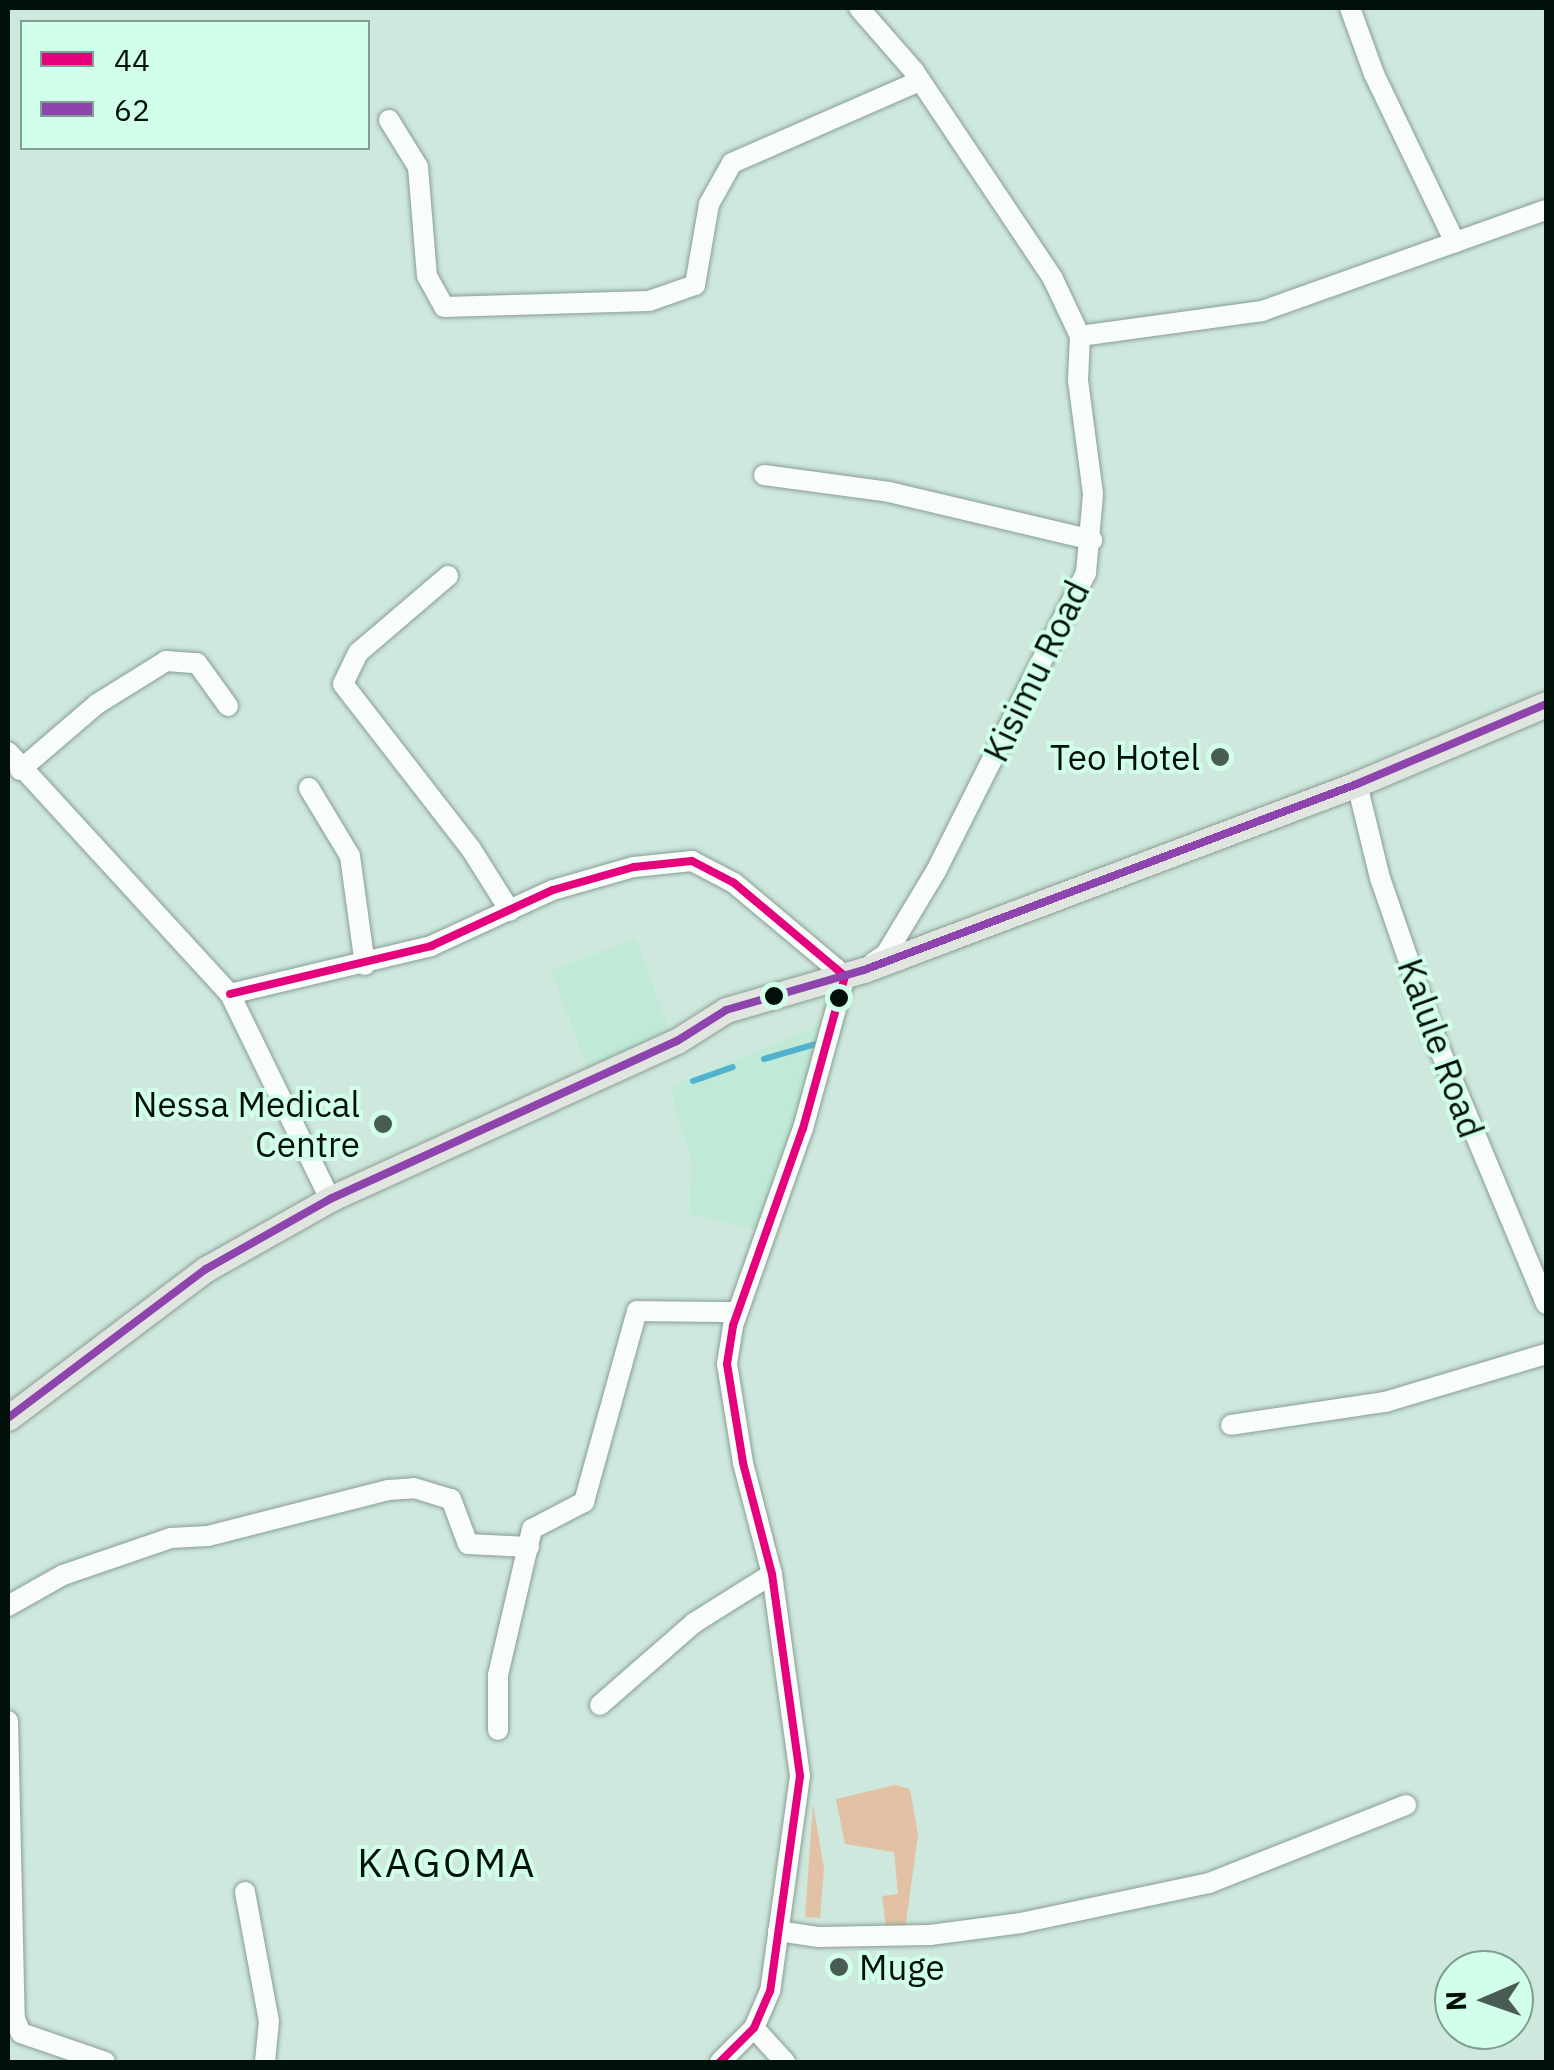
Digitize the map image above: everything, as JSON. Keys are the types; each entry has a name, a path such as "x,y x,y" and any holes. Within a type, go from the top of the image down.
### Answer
{"main road":[{"path":"8,1418 206,1269 330,1199 677,1040 726,1010 854,974 1357,784 1546,704"}],"street":[{"path":"859,8 920,81 1052,279 1080,336 1262,311 1546,210"},
{"path":"1350,8 1374,74 1456,242"},
{"path":"389,120 418,167 428,276 444,308 649,300 696,285 709,204 732,163 920,81"},
{"name":"Kisimu Road","path":"854,974 886,954 936,871 1076,600 1092,540 1080,336"},
{"path":"764,476 889,492 1092,540"},
{"path":"448,576 358,653 343,684 471,848 510,911"},
{"path":"20,770 97,704 166,662 197,663 228,706"},
{"path":"8,752 20,770 230,994 330,1199"},
{"name":"Kalule Road","path":"1357,784 1380,878 1437,1042 1546,1304"},
{"path":"309,788 350,856 365,965"},
{"path":"230,994 365,965 510,911 553,890 634,867 692,861 734,883 854,974 804,1128 737,1312 727,1364 742,1463 772,1574 800,1776 770,1991 754,2028 720,2062"},
{"path":"498,1730 498,1675 530,1547 540,1522 584,1502 637,1311 737,1312"},
{"path":"1231,1425 1385,1402 1546,1354"},
{"path":"8,1606 64,1575 171,1538 208,1536 388,1490 414,1488 451,1498 468,1544 530,1547"},
{"path":"600,1704 694,1622 772,1574"},
{"path":"8,1721 16,1879 9,1962 14,2036 105,2062"},
{"path":"778,1930 818,1937 930,1935 1021,1923 1209,1883 1406,1805"},
{"path":"246,1892 269,2021 265,2062"},
{"path":"754,2028 785,2062"}],"shaded area":[{"path":"636,939 673,1041 589,1072 551,970"},
{"path":"830,1021 755,1230 689,1214 692,1162 670,1087"},
{"path":"895,1785 910,1789 918,1834 905,1930 886,1928 882,1896 898,1894 894,1852 845,1844 836,1799"},
{"path":"813,1804 824,1869 820,1918 805,1917"}],"waterway":[{"path":"764,1059 819,1043"},
{"path":"693,1081 733,1067"}],"transit line":[{"name":"62","path":"8,1418 206,1269 330,1199 677,1041 726,1010 864,970 1357,784 1546,704"},
{"name":"44","path":"230,994 431,946 553,890 634,867 692,861 734,883 845,976 803,1128 733,1326 727,1364 743,1463 772,1574 800,1776 770,1991 754,2028 720,2062"}],"place":[{"name":"Teo Hotel","path":"1220,757"},
{"name":"Nessa Medical Centre","path":"383,1124"},
{"name":"Muge","path":"839,1967"}],"district":[{"name":"KAGOMA","path":"447,1862"}]}
